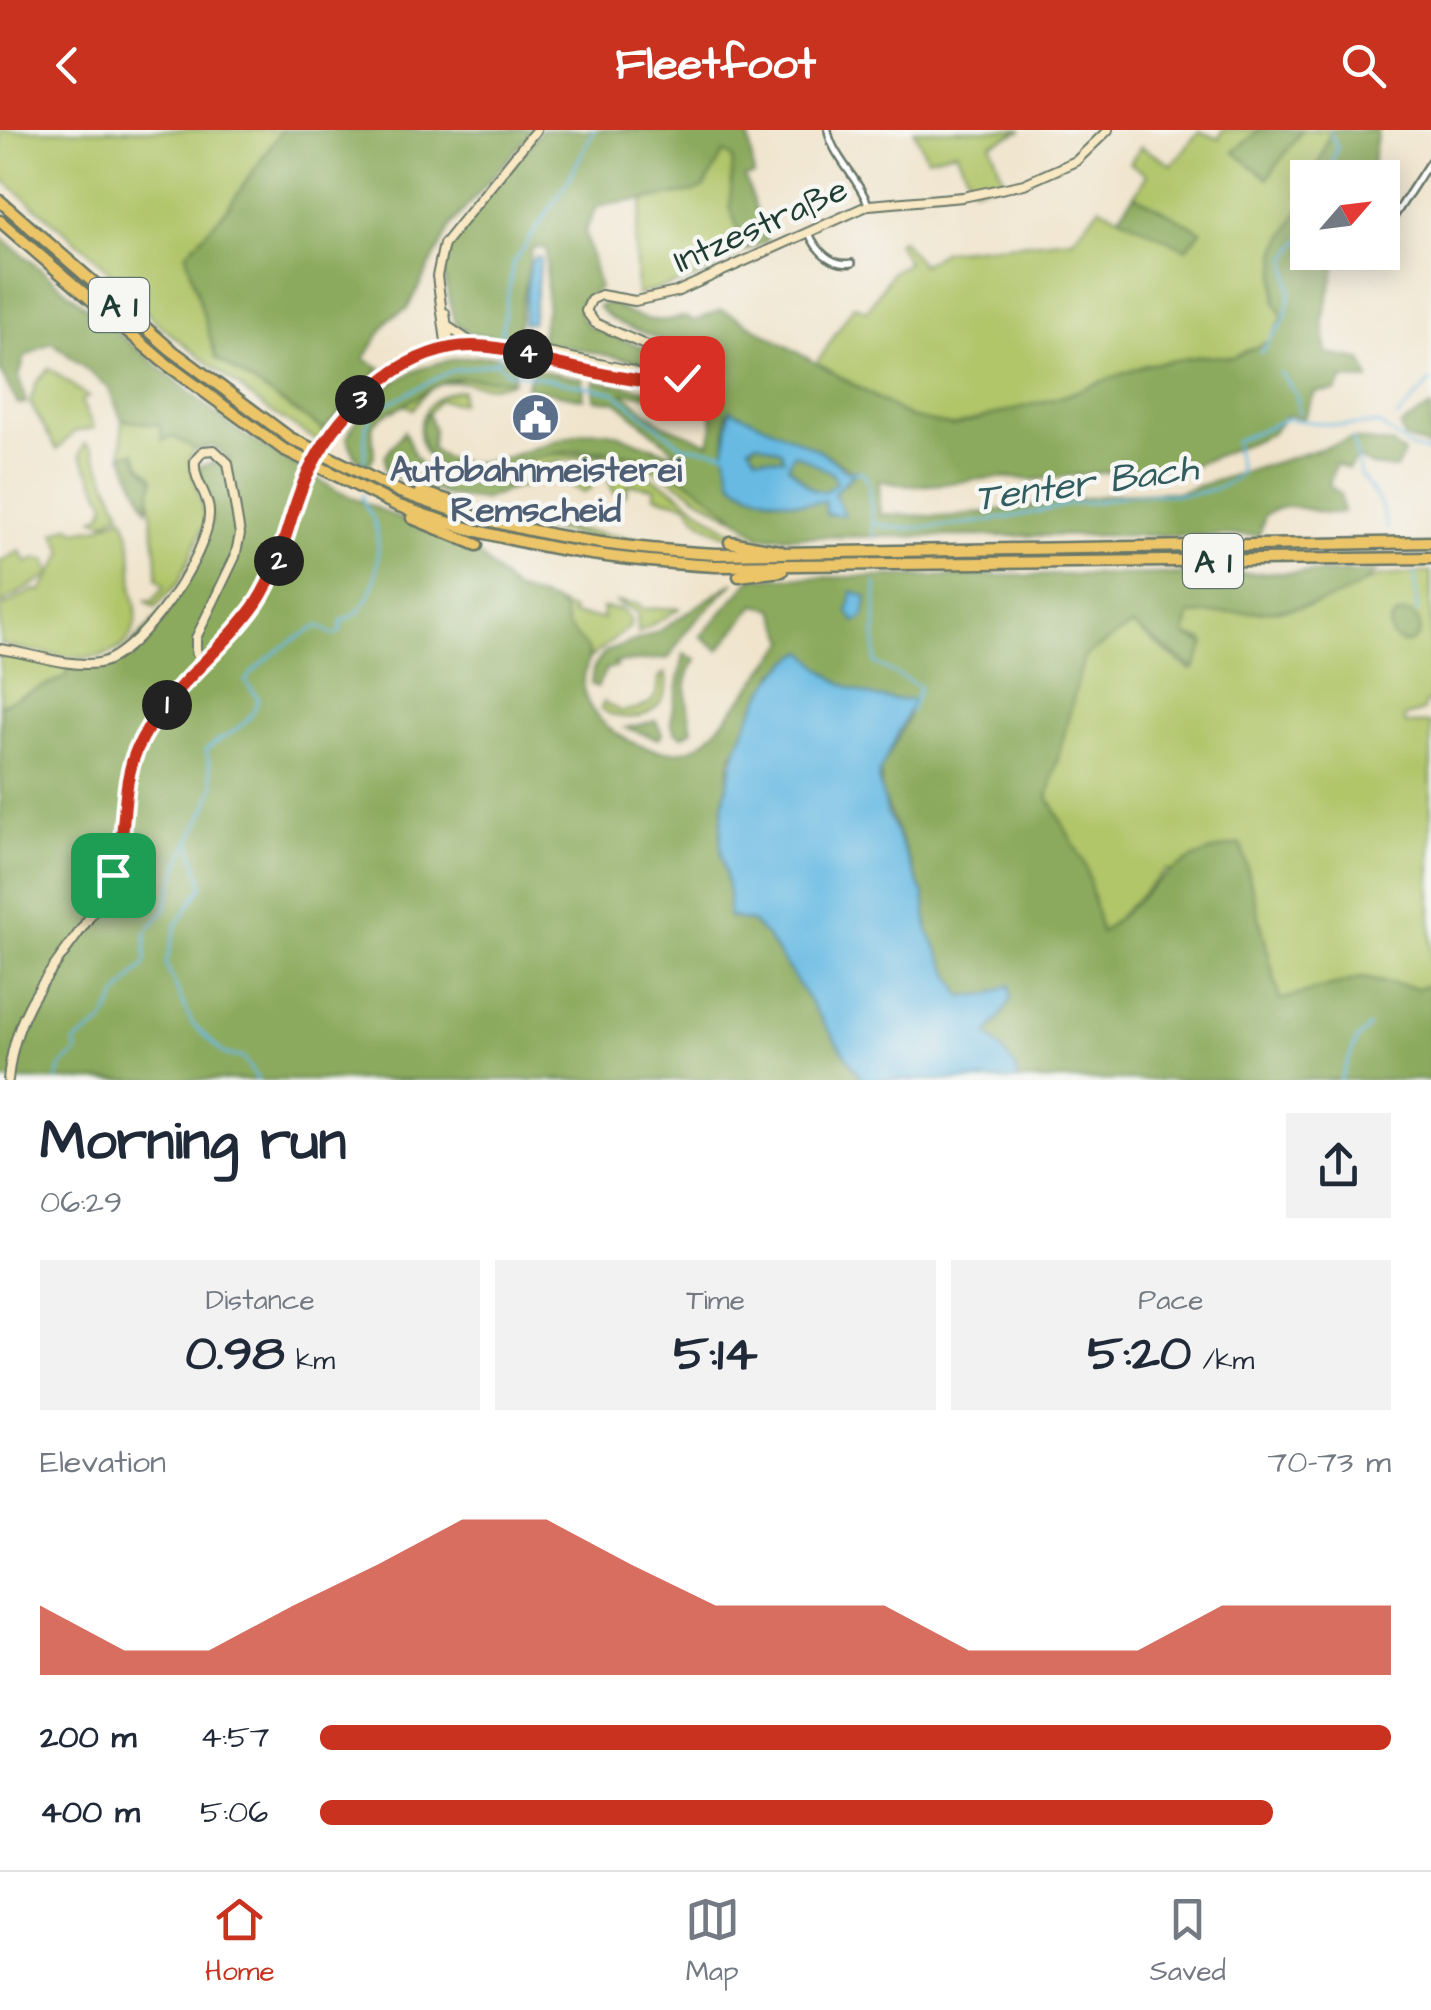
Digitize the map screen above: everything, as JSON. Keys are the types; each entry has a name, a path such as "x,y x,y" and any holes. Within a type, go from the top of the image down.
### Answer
{"highway":[{"name":"A 1","path":"0,202 170,350 290,438 400,492 516,530 586,543 796,560 1431,558"},
{"name":"A 1","path":"0,221 175,371 283,449 396,504 475,532 577,554 716,566 796,560 1431,542"},
{"path":"400,492 413,490 463,504"},
{"path":"396,504 406,515 478,545"},
{"path":"730,542 796,560"},
{"path":"739,576 796,560"}],"main road":[{"path":"448,348 438,268 450,231 536,130"},
{"name":"Intzestraße","path":"476,346 678,383 683,376 682,364 646,342 595,323 586,311 591,300 601,295 635,301 676,292 869,205 963,197 1032,182 1082,157 1108,130"},
{"path":"441,304 450,328 448,348"},
{"path":"450,328 476,346"},
{"path":"8,1080 15,1033 25,1008 99,900 115,869 126,786 137,750 156,718 268,584 308,475 337,425 384,380 448,348 476,346"},
{"path":"0,649 84,664 118,656 173,596 194,559 210,515 194,461 203,452 214,450 228,463 240,534 236,557 196,638 195,649 205,664"}],"street":[{"path":"828,130 830,148 848,164 869,205"},
{"path":"1400,208 1431,160"},
{"path":"808,230 819,251 844,264 852,263"}],"green space":[{"path":"0,130 282,130 227,209 186,254 216,358 324,430 319,442 267,409 157,323 95,257 0,177"},
{"path":"282,130 533,130 452,224 407,309 389,319 364,359 381,368 324,430 216,358 186,254 227,209"},
{"path":"541,130 748,130 754,175 745,177 767,241 745,251 730,206 733,158 724,152 704,187 694,192 598,206 585,231 599,288 582,301 581,317 588,326 652,351 647,363 540,342 547,306 546,248 532,248 516,339 468,333 455,323 442,270 444,257 467,221"},
{"path":"914,130 1022,130 991,144 1004,181 973,188 956,151 927,158"},
{"path":"1223,130 1260,130 1233,152 1267,178 1302,130 1331,130 1320,160 1290,160 1290,228 1277,250 1275,302 1283,317 1270,341 1233,357 1201,356 1146,365 1064,396 953,426 919,422 817,363 854,305 867,311 893,271 908,263 897,243 901,239 922,265 944,251 1072,239 1100,207 1186,248 1201,231 1134,195 1147,175 1130,163 1141,147 1172,165 1199,131 1219,139"},
{"path":"1260,130 1302,130 1268,178 1233,152"},
{"path":"1331,130 1378,130 1373,160 1320,160"},
{"path":"723,152 733,158 730,206 745,251 696,278 637,295 635,242 643,201 704,187"},
{"path":"1134,195 1201,231 1186,249 1119,216"},
{"path":"1290,227 1290,270 1335,270 1323,320 1327,354 1362,360 1369,380 1343,379 1336,391 1315,392 1304,418 1287,415 1271,434 1184,469 1144,468 1031,480 993,478 918,485 879,480 880,514 950,517 1116,494 1179,492 1352,439 1391,444 1404,453 1396,469 1372,466 1357,458 1348,469 1335,464 1329,485 1340,494 1343,512 1275,509 1265,515 1259,535 760,537 697,487 643,459 614,451 574,451 496,469 458,472 442,468 430,458 421,437 422,422 428,413 434,430 431,448 448,459 468,463 511,456 596,431 679,454 617,402 594,399 594,381 663,392 662,397 623,393 662,424 709,443 713,425 709,394 717,385 692,375 679,350 621,324 598,306 611,303 637,317 656,320 684,317 694,321 721,310 909,417 953,426 1064,396 1146,365 1201,356 1233,357 1270,341 1283,317 1275,302 1277,250","holes":["727,412 821,451 856,473 834,493 844,515 827,514 825,501 782,501 740,488 725,446"]},
{"path":"0,236 233,428 339,492 476,552 514,590 554,602 564,611 567,626 589,651 583,684 592,710 616,733 648,748 682,751 697,746 729,714 787,641 774,609 755,605 719,650 701,636 752,578 1376,572 1358,587 1313,605 1189,615 1185,635 1205,644 1194,669 1132,625 1084,657 1048,797 1086,867 1101,933 1179,866 1241,844 1280,1000 1361,978 1417,988 1431,985 1431,1080 1018,1080 988,1034 1007,1007 1008,986 991,994 962,997 928,931 924,895 882,794 880,771 909,716 904,700 850,688 826,673 805,652 775,673 730,760 721,852 731,892 729,917 752,922 766,935 862,1080 0,1080 0,705 66,677 67,669 112,665 182,590 212,521 198,467 230,459 213,446 197,450 174,437 162,440 160,425 122,420 108,387 52,342 25,357 19,377 26,403 18,404 0,371"},
{"path":"496,356 515,365 513,380 460,378 440,384 376,421 372,426 374,456 368,466 356,458 347,438 358,417 390,385 429,366"},
{"path":"49,368 88,397 81,401 94,428 74,432 57,450 30,403 36,383"},
{"path":"533,369 583,379 584,399 526,387"},
{"path":"467,377 514,381 500,385 449,382 425,394 413,409 405,405 392,412 431,385"},
{"path":"462,390 460,404 439,400 421,422 432,402"},
{"path":"1431,407 1431,448 1404,438 1400,426"},
{"path":"122,420 161,425 195,449 189,460 206,521 179,582 155,607 145,600 152,601 165,586 157,579 150,501 152,475 129,455 122,454"},
{"path":"420,425 439,464 487,472 547,455 619,452 659,465 713,496 737,518 663,474 613,457 593,456 491,475 452,472 436,464 426,453 420,441"},
{"path":"404,431 417,460 434,476 455,483 501,482 509,490 483,500 450,496 386,473 385,456"},
{"path":"757,442 781,451 784,459 760,458 749,449"},
{"path":"85,443 92,448 121,512 105,522 94,519 102,514 106,503 80,454"},
{"path":"135,452 140,465 154,479 147,509 122,455"},
{"path":"793,453 825,468 837,482 824,492 812,489 788,465"},
{"path":"577,466 593,477 591,488 583,493 549,482 509,490 501,482"},
{"path":"619,470 655,479 731,530 744,534 743,530 755,543 716,531 699,520 687,504 655,496 655,488 629,484 625,496 614,493 608,479"},
{"path":"123,516 137,612 129,639 116,651 78,658 0,645 0,608 34,590 41,591 64,553 55,533 70,526 75,531 100,527"},
{"path":"496,518 661,543 706,546 627,543"},
{"path":"20,551 27,563 37,558 47,561 50,575 0,604 0,562"},
{"path":"1431,572 1431,702 1425,703 1423,711 1404,717 1406,724 1431,723 1431,985 1417,988 1361,978 1280,1000 1167,869 1101,934 1086,867 1048,797 1083,657 1132,625 1190,670 1203,640 1185,635 1189,615 1310,606 1381,576"},
{"path":"734,582 686,631 669,658 614,663 617,667 606,669 597,687 591,684 593,669 605,652 658,632"},
{"path":"554,602 573,611 572,615 603,619 602,608 622,610 630,619 630,627 589,659 589,651 567,626 564,611"},
{"path":"615,602 639,604 643,609 681,608 638,633 637,612"},
{"path":"1405,613 1415,618 1420,628 1415,638 1405,643 1395,638 1390,628 1395,618"},
{"path":"0,653 69,664 67,677 0,705"},
{"path":"684,654 697,660 686,683 692,730 683,736 675,732 671,722"},
{"path":"665,673 667,686 663,697 647,713 624,717 601,708 604,702 621,712 649,704 659,678"},
{"path":"656,721 662,734 659,739 626,728"}],"water":[{"path":"536,257 541,258 532,323 523,323 530,264"},
{"path":"730,409 821,451 847,471 856,470 834,493 844,515 826,514 825,501 777,499 741,487 732,481 725,451","holes":["757,442 781,451 784,459 756,456 749,446","794,453 832,473 837,482 824,492 812,489 788,466"]},
{"path":"852,591 867,597 864,617 855,622 848,613"},
{"path":"805,651 829,675 855,690 884,698 914,700 880,771 887,813 924,895 928,931 962,997 991,994 1010,985 1011,1000 988,1034 1016,1068 1018,1080 862,1080 766,935 752,922 728,916 721,824 732,767 754,709 769,685"}],"waterway":[{"path":"594,130 565,186 513,264 497,362 506,371 614,392 683,446 727,452"},
{"path":"1330,132 1337,147 1333,160"},
{"path":"1260,353 1284,321 1291,292 1287,259 1290,255"},
{"path":"364,467 366,427 373,411 451,371 497,362"},
{"path":"1280,373 1297,395 1299,413"},
{"path":"1397,418 1431,381"},
{"name":"Tenter Bach","path":"874,523 893,527 945,526 1123,496 1215,489 1240,473 1235,441 1286,419 1345,426 1379,424 1411,448 1431,453"},
{"path":"1353,439 1360,474 1380,503 1388,529"},
{"path":"855,472 863,472 868,481 874,537"},
{"path":"57,1080 61,1066 78,1052 74,1043 103,1023 118,995 146,963 146,932 164,911 181,859 214,784 206,750 244,723 255,708 258,698 245,681 270,657 309,631 319,626 333,635 341,631 341,621 353,616 370,595 377,566 377,537 362,495"},
{"path":"1415,573 1417,613"},
{"path":"876,583 875,663 920,687 911,712"},
{"path":"191,844 203,885 176,926 166,965 192,1023 224,1054 243,1058 258,1080"},
{"path":"1340,1080 1357,1040 1369,1027"}],"place":[{"name":"Autobahnmeisterei Remscheid","path":"536,417"}],"route":[{"path":"113,875 122,841 126,786 142,740 163,709 241,624 257,601 278,561 308,475 324,444 367,394 411,364 448,348 465,346 527,353 532,358 632,379 641,377 670,384 682,378"}]}
